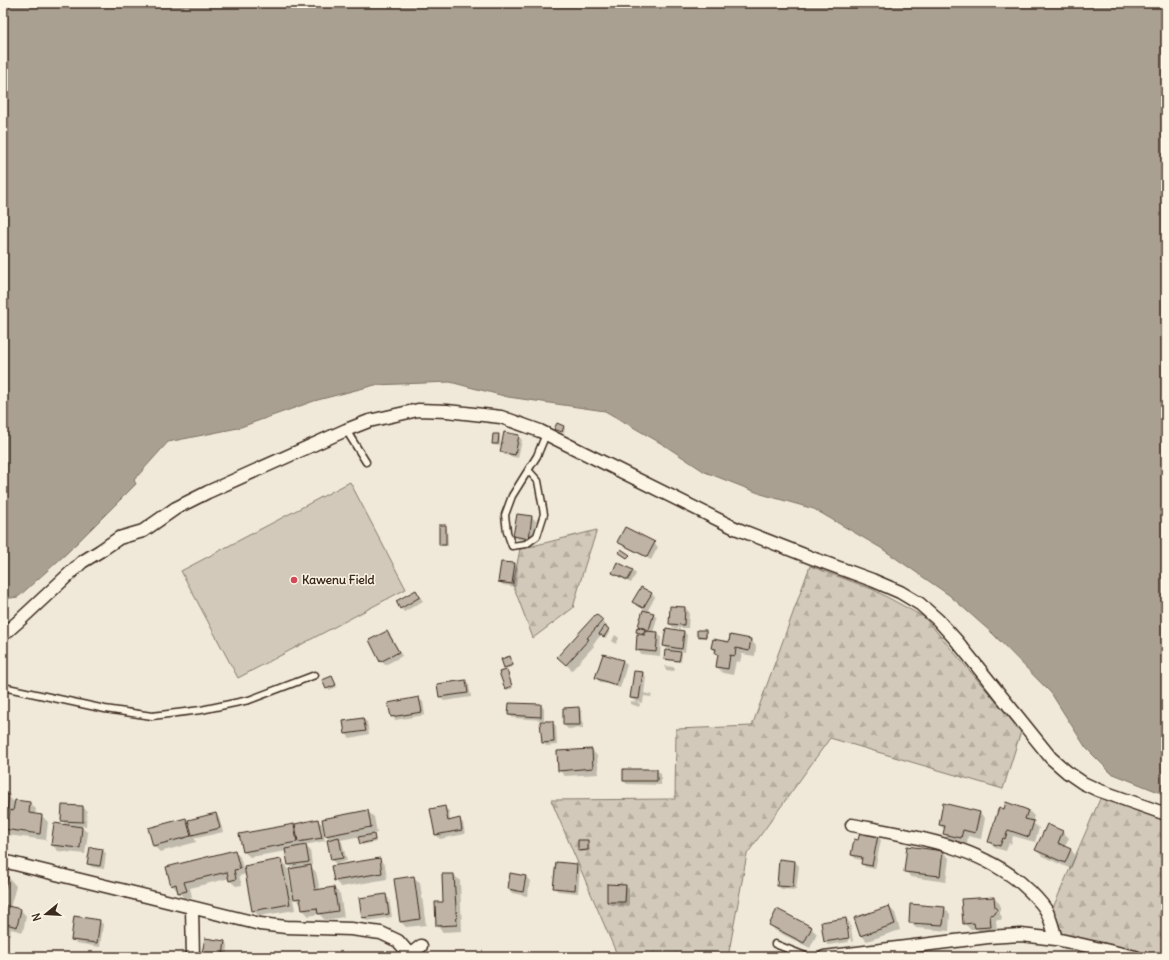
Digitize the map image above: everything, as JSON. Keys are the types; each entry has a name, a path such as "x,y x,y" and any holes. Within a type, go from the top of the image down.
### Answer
{"street":[{"path":"3,635 82,562 119,538 143,531 176,508 208,492 346,430 369,421 418,410 447,411 501,417 546,434 600,460 686,505 735,528 900,592 920,604 938,620 956,640 1051,758 1067,772 1083,783 1098,790 1166,814"},
{"path":"852,825 936,842 974,854 996,866 1014,877 1038,899 1050,920 1056,939"},
{"path":"3,861 260,924 286,927 351,929 381,933 398,941 411,956 421,946"},
{"path":"192,908 193,957"},
{"path":"824,957 988,937 1021,935 1056,939 1136,957"}],"lane":[{"path":"346,430 366,462"},
{"path":"528,470 538,481 544,514 537,536 526,544 512,546 507,532 505,515 512,496 536,456 546,434"},
{"path":"3,687 105,709 152,716 201,710 249,700 315,675"},
{"path":"775,944 808,957"}],"green space":[{"name":"Kawenu Field","path":"350,482 406,589 238,678 181,571"},
{"path":"597,530 573,608 533,638 513,585 520,549"},
{"path":"810,566 872,589 924,617 1021,731 1003,789 830,738 747,854 728,957 618,957 551,800 675,799 676,729 752,726"},
{"path":"1103,792 1166,818 1166,957 1141,957 1057,938 1049,917"}],"shaded area":[{"path":"3,3 1166,3 1166,795 1111,773 1086,748 1051,693 992,633 949,595 881,548 814,509 761,494 705,472 664,445 605,411 508,397 450,382 375,385 314,401 238,428 168,442 134,480 136,484 67,553 18,597 3,599"}],"building":[{"path":"557,423 564,426 562,432 554,429"},
{"path":"504,432 519,435 515,455 500,452"},
{"path":"493,434 499,434 498,444 492,444"},
{"path":"517,514 532,516 529,539 513,536"},
{"path":"439,525 446,525 446,545 439,545"},
{"path":"625,527 655,542 647,557 617,542"},
{"path":"621,549 630,555 627,558 618,552"},
{"path":"501,562 515,563 512,584 498,582"},
{"path":"617,562 633,570 628,580 612,573"},
{"path":"641,587 652,593 643,608 632,602"},
{"path":"416,590 420,597 400,609 396,601"},
{"path":"670,606 685,607 684,625 669,624"},
{"path":"643,610 654,613 649,630 638,626"},
{"path":"596,614 603,620 587,638 589,639 566,665 557,657"},
{"path":"605,626 609,629 604,637 599,634"},
{"path":"637,627 645,629 643,634 636,632"},
{"path":"666,628 684,631 682,649 663,646"},
{"path":"697,630 706,630 706,637 697,636"},
{"path":"387,631 399,652 380,662 369,640"},
{"path":"645,631 658,632 656,652 636,650 637,634 645,635"},
{"path":"730,635 751,639 749,651 736,648 735,656 730,655 728,669 716,667 718,654 715,653 716,649 711,648 713,639 729,642"},
{"path":"665,650 681,652 679,661 664,659"},
{"path":"603,654 623,660 616,685 595,678"},
{"path":"510,656 513,665 504,668 501,659"},
{"path":"507,670 512,686 505,689 499,672"},
{"path":"634,671 643,672 639,699 630,698"},
{"path":"332,676 336,685 326,689 322,680"},
{"path":"466,680 468,693 439,697 437,684"},
{"path":"419,697 422,712 391,717 388,703"},
{"path":"509,703 541,704 541,717 508,715"},
{"path":"579,707 580,725 563,725 563,708"},
{"path":"363,718 366,731 345,734 343,721"},
{"path":"540,721 553,721 554,742 542,743"},
{"path":"592,749 593,768 558,771 557,751"},
{"path":"623,769 657,769 657,781 623,781"},
{"path":"3,794 9,795 7,814 3,813"},
{"path":"15,800 30,802 29,813 42,815 40,834 3,829 3,818 9,819 10,810 13,811"},
{"path":"1006,802 1028,810 1025,819 1034,821 1029,837 1008,830 1005,839 1003,838 1000,846 988,842 999,807 1004,809"},
{"path":"943,803 980,812 975,833 963,830 961,838 943,834 945,826 939,825"},
{"path":"62,805 83,806 83,822 61,821"},
{"path":"445,806 448,821 460,818 462,830 435,835 430,809"},
{"path":"368,810 371,827 325,836 322,819"},
{"path":"216,813 220,828 192,835 188,820"},
{"path":"186,818 191,836 153,846 148,828"},
{"path":"318,819 322,838 298,842 295,824"},
{"path":"54,823 82,827 80,848 51,845"},
{"path":"294,824 297,842 243,852 239,834"},
{"path":"1047,824 1063,831 1058,843 1071,849 1065,863 1035,850"},
{"path":"860,832 878,835 872,866 861,864 862,857 851,855 854,839 858,840"},
{"path":"374,834 375,840 360,844 358,837"},
{"path":"339,837 343,858 331,860 327,840"},
{"path":"578,840 588,840 588,850 578,851"},
{"path":"306,845 309,862 288,865 285,849"},
{"path":"907,846 943,851 940,876 904,872"},
{"path":"90,847 103,849 100,866 87,864"},
{"path":"235,850 240,869 234,870 236,879 229,881 227,872 184,882 187,891 178,893 176,884 171,886 166,867"},
{"path":"380,858 382,873 334,881 331,866"},
{"path":"281,859 290,904 252,911 244,866"},
{"path":"779,859 795,861 793,887 777,886"},
{"path":"556,862 577,864 575,890 553,888"},
{"path":"311,865 315,890 334,887 338,911 318,914 317,908 302,910 300,898 294,899 289,869"},
{"path":"510,873 526,876 523,892 508,889"},
{"path":"442,874 454,874 457,925 436,926 435,902 443,902"},
{"path":"3,875 8,877 3,895"},
{"path":"414,876 420,919 400,922 394,879"},
{"path":"607,884 626,885 625,902 607,902"},
{"path":"386,894 389,914 362,918 359,898"},
{"path":"994,897 995,907 997,910 995,914 990,915 991,927 975,928 974,923 963,924 961,899"},
{"path":"910,904 945,907 943,925 909,923"},
{"path":"3,905 21,909 17,927 6,924 3,930"},
{"path":"889,906 895,924 860,936 854,918"},
{"path":"777,909 812,927 804,943 769,925"},
{"path":"74,916 100,920 97,943 71,940"},
{"path":"846,918 849,938 824,942 821,922"},
{"path":"205,938 225,941 223,956 202,953"}],"place":[{"name":"Kawenu Field","path":"294,580"}]}
